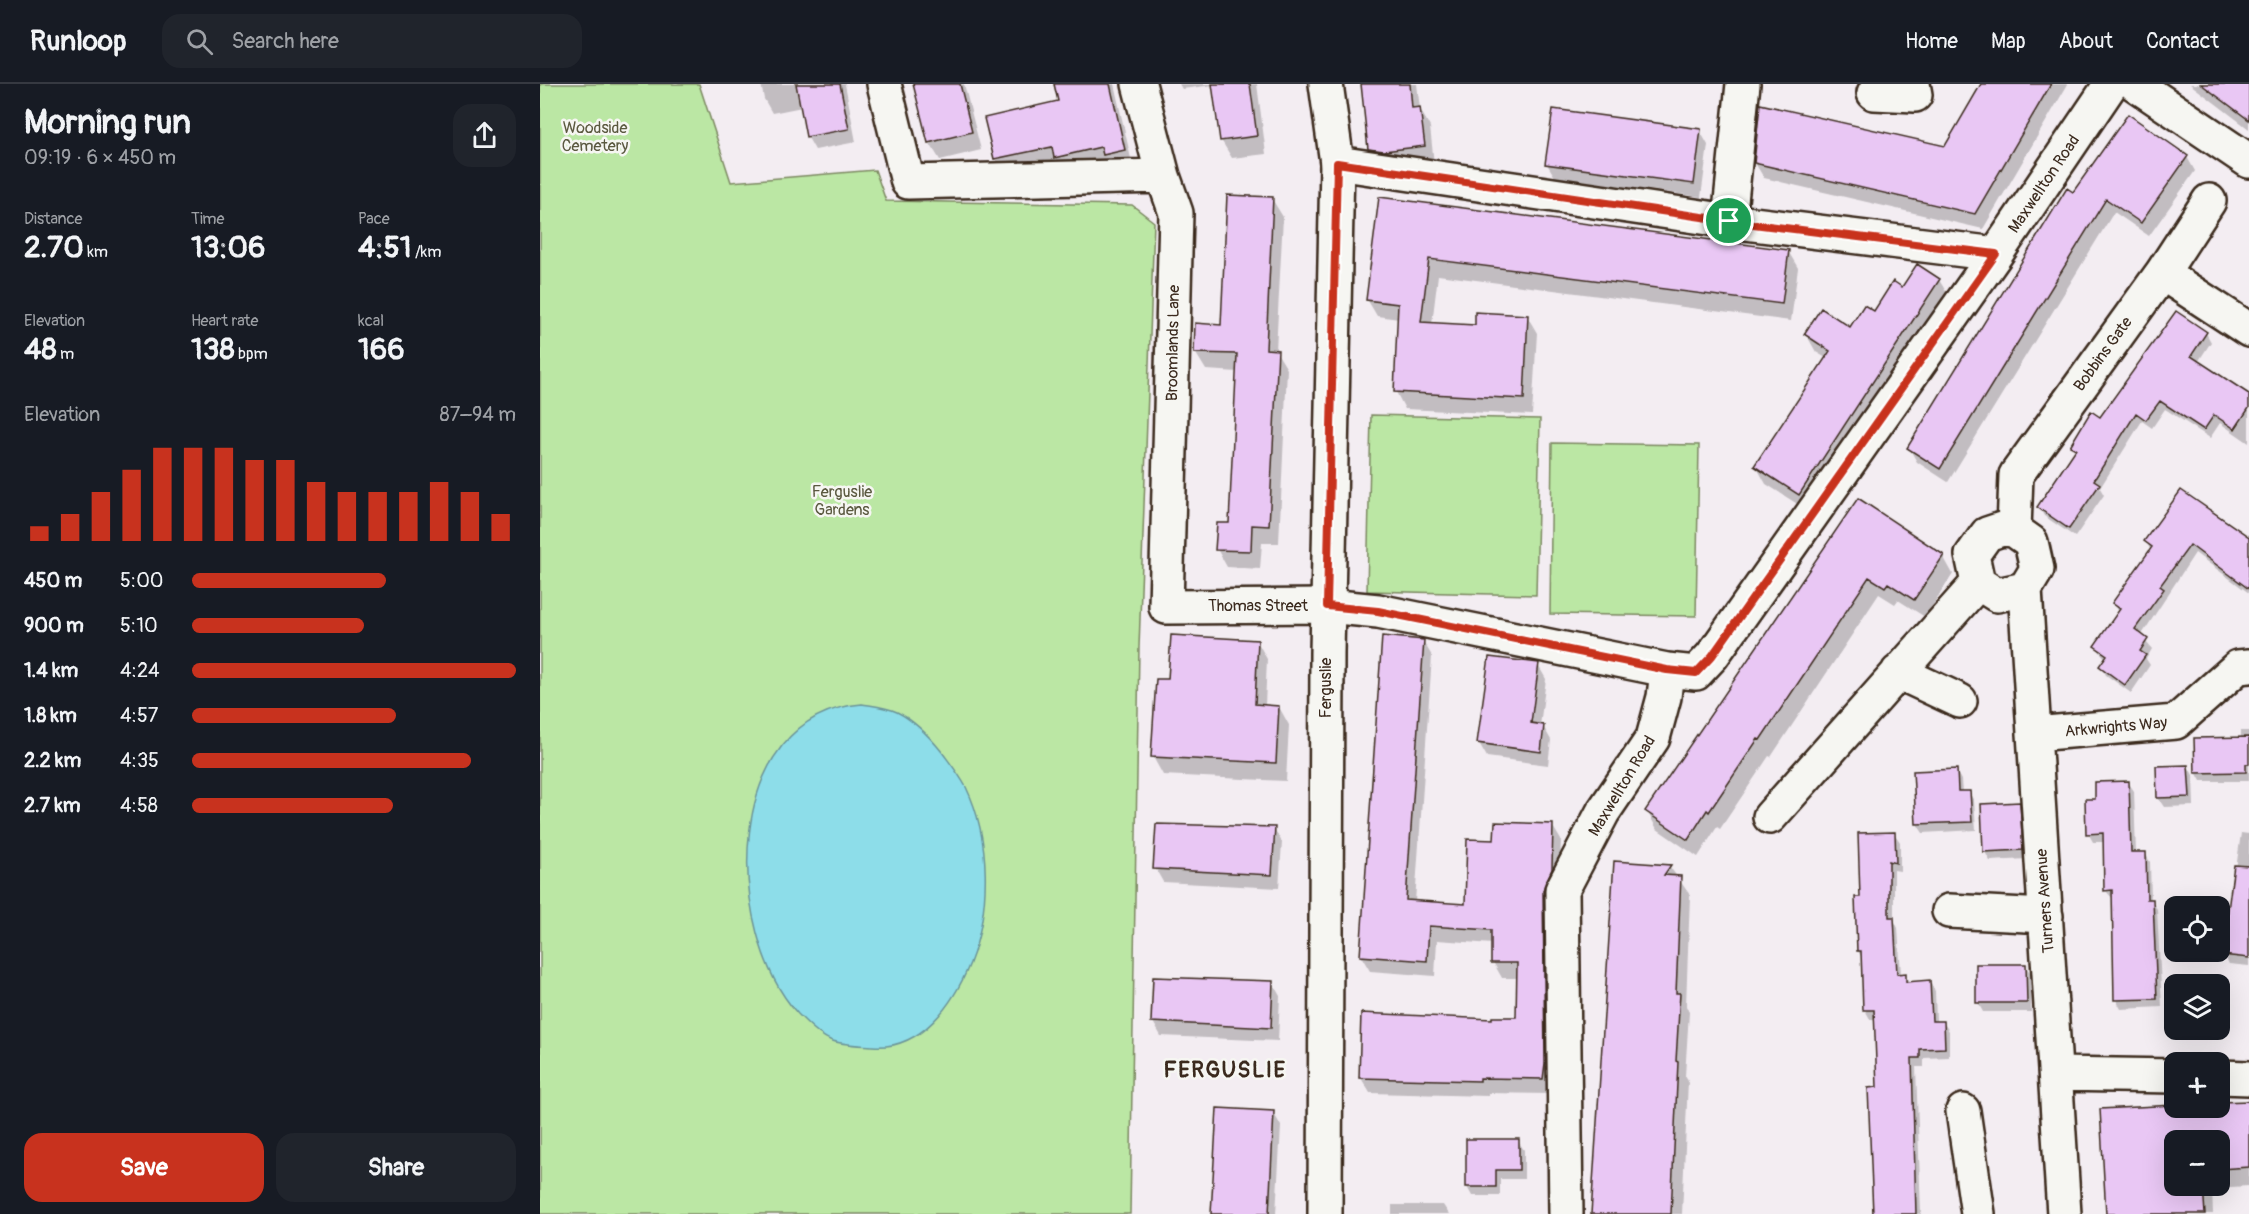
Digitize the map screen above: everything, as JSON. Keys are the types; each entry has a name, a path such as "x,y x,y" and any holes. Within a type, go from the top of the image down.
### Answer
{"street":[{"path":"884,84 908,182 1163,176"},
{"name":"Broomlands Lane","path":"1139,84 1163,176 1176,213 1166,607"},
{"name":"Ferguslie","path":"1325,1214 1327,606 1337,163 1326,84"},
{"path":"1729,221 1743,84"},
{"path":"1874,93 1915,95 1913,84"},
{"name":"Maxwellton Road","path":"1566,1214 1562,890 1604,812 1653,738 1664,697 1667,670 1696,673 1712,656 1996,254 2111,84"},
{"path":"2135,84 2249,161"},
{"path":"1337,163 1729,221 1996,254"},
{"name":"Bobbins Gate","path":"2014,530 2016,475 2162,273 2209,201"},
{"path":"2162,273 2249,330"},
{"path":"2002,529 2014,530 2031,542 2037,569 2025,589 1997,595 1978,583 1972,555 1987,534 2002,529"},
{"path":"1770,818 1978,583"},
{"name":"Turners Avenue","path":"2025,589 2064,1214"},
{"name":"Thomas Street","path":"1166,607 1327,606 1378,611 1667,670"},
{"name":"Arkwrights Way","path":"2034,734 2176,722 2238,667 2249,666"},
{"path":"1898,672 1960,701"},
{"path":"1949,911 2046,916"},
{"path":"2057,1074 2164,1076"},
{"path":"2230,1077 2249,1078"},
{"path":"1963,1111 1978,1214"}],"green space":[{"name":"Ferguslie Gardens","path":"540,84 699,84 731,182 875,170 886,201 1132,205 1154,222 1139,647 1130,1214 540,1214"},
{"path":"1371,415 1540,419 1536,595 1367,591"},
{"path":"1552,443 1699,445 1696,616 1550,614"}],"water":[{"path":"862,704 897,712 922,730 937,746 966,787 974,807 984,852 985,898 982,920 977,942 963,978 955,994 933,1021 906,1041 890,1046 835,1042 817,1032 798,1014 774,978 757,933 749,883 749,833 760,786 782,746 816,717"}],"building":[{"path":"796,84 840,84 849,129 806,137"},
{"path":"913,84 960,84 972,132 928,143"},
{"path":"1054,84 1110,84 1125,150 1103,155 1101,147 1054,158 1052,147 994,159 984,118 1058,101"},
{"path":"1212,84 1250,84 1257,136 1220,141"},
{"path":"1361,84 1410,84 1412,108 1420,107 1425,146 1384,151 1368,149"},
{"path":"1981,84 2051,84 1975,214 1754,163 1760,104 1945,146"},
{"path":"2201,84 2249,84 2249,120"},
{"path":"1553,109 1701,129 1694,184 1545,164"},
{"path":"2128,114 2188,156 2141,223 2106,199 1940,469 1907,448 2067,188 2073,192"},
{"path":"1227,195 1273,197 1266,349 1278,350 1269,526 1252,525 1251,551 1215,550 1217,523 1229,523 1237,354 1194,353 1195,323 1221,325"},
{"path":"1379,197 1789,250 1782,304 1429,259 1421,322 1475,325 1475,312 1528,315 1524,399 1394,392 1398,304 1366,300"},
{"path":"1917,264 1940,279 1799,495 1754,466 1830,351 1804,334 1821,308 1850,327 1864,305 1874,311 1893,281 1902,287"},
{"path":"2176,311 2207,332 2191,356 2249,394 2249,408 2235,429 2214,415 2204,430 2160,401 2146,420 2136,413 2094,480 2100,484 2069,529 2037,507 2076,449 2070,446 2091,411 2100,417"},
{"path":"2181,490 2249,537 2249,589 2190,545 2160,586 2164,589 2135,629 2148,639 2140,651 2146,655 2125,685 2099,666 2107,655 2094,646 2120,609 2112,603 2152,547 2144,541"},
{"path":"1858,498 1944,555 1914,600 1888,583 1885,587 1869,577 1760,740 1758,739 1688,840 1645,811"},
{"path":"1171,635 1258,640 1255,704 1279,706 1276,763 1151,757 1156,679 1168,679"},
{"path":"1382,636 1424,640 1406,900 1465,904 1467,839 1494,840 1495,822 1553,824 1552,869 1543,890 1545,1063 1543,1079 1480,1078 1480,1081 1359,1078 1361,1013 1492,1019 1492,1017 1516,1017 1517,963 1491,963 1491,930 1429,926 1427,961 1360,956"},
{"path":"1489,657 1539,663 1531,723 1544,725 1541,752 1477,743"},
{"path":"2249,737 2249,764 2246,764 2246,772 2195,773 2194,738"},
{"path":"2188,765 2190,797 2157,798 2156,766"},
{"path":"1957,769 1958,791 1970,791 1972,822 1916,824 1913,771"},
{"path":"2129,781 2131,852 2146,852 2147,899 2153,899 2157,999 2114,1000 2112,890 2104,891 2103,833 2086,834 2085,799 2095,799 2095,782"},
{"path":"2020,802 2023,850 1983,852 1981,804"},
{"path":"1156,824 1275,827 1272,875 1153,869"},
{"path":"1895,832 1896,863 1889,861 1889,917 1894,917 1897,974 1906,973 1906,982 1930,980 1932,1021 1944,1021 1945,1048 1920,1049 1920,1058 1912,1058 1916,1214 1873,1214 1868,1088 1877,1087 1874,1010 1863,1010 1861,951 1857,951 1855,897 1860,897 1858,833"},
{"path":"1614,861 1671,865 1664,875 1681,876 1676,993 1680,993 1676,1061 1678,1062 1671,1214 1591,1214"},
{"path":"2234,865 2249,866 2249,958 2230,956 2230,896"},
{"path":"1976,964 2026,964 2027,1003 1976,1003"},
{"path":"1153,977 1273,981 1271,1028 1151,1022"},
{"path":"2249,1101 2249,1167 2230,1168 2230,1130 2164,1130 2164,1196 2204,1196 2205,1214 2106,1214 2100,1109 2164,1106 2164,1118 2230,1118 2230,1102"},
{"path":"1217,1108 1274,1111 1269,1214 1211,1214"},
{"path":"1466,1139 1519,1139 1519,1170 1496,1170 1496,1187 1466,1187"}],"district":[{"name":"FERGUSLIE","path":"1225,1070"}],"route":[{"path":"1337,163 1729,221 1996,254 1712,656 1696,673 1667,670 1378,611 1327,606 1337,163"}],"park label":[{"name":"Woodside Cemetery","path":"595,137"}]}
